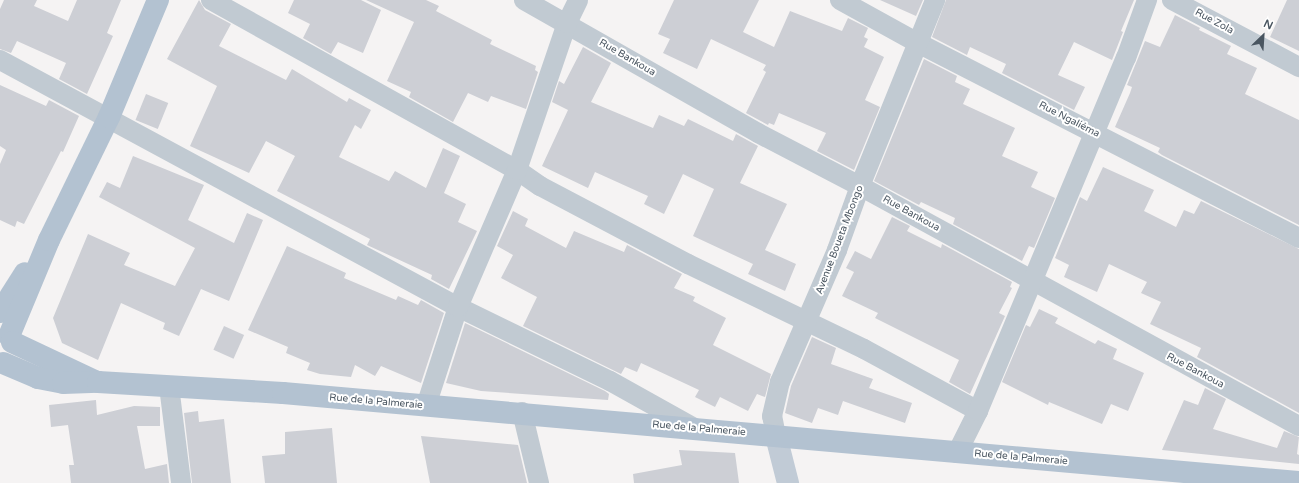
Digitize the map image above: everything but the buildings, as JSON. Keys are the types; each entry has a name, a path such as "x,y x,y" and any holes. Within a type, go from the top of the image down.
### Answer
{"main road":[{"path":"1,364 12,350 7,335 49,240 109,117 158,0"},
{"path":"0,312 49,240"},
{"path":"7,335 98,382"},
{"name":"Rue de la Palmeraie","path":"1,364 38,378 63,383 98,382 169,386 522,412 957,453 1289,482"}],"street":[{"path":"211,0 517,170 540,186 688,264 808,322 978,411"},
{"name":"Rue Bankoua","path":"524,0 567,23 758,133 860,186 1031,281 1299,426"},
{"path":"426,406 458,307 517,170 567,23 578,0"},
{"name":"Rue Ngaliéma","path":"840,0 918,43 1299,238"},
{"name":"Avenue Boueta Mbongo","path":"788,483 772,416 780,382 808,322 860,186 936,0"},
{"path":"957,453 978,411 1094,133 1147,0"},
{"name":"Rue Zola","path":"1172,0 1299,67"},
{"path":"0,60 109,117 458,307 610,381 694,428"},
{"path":"169,386 181,483"},
{"path":"522,412 539,483"}]}
